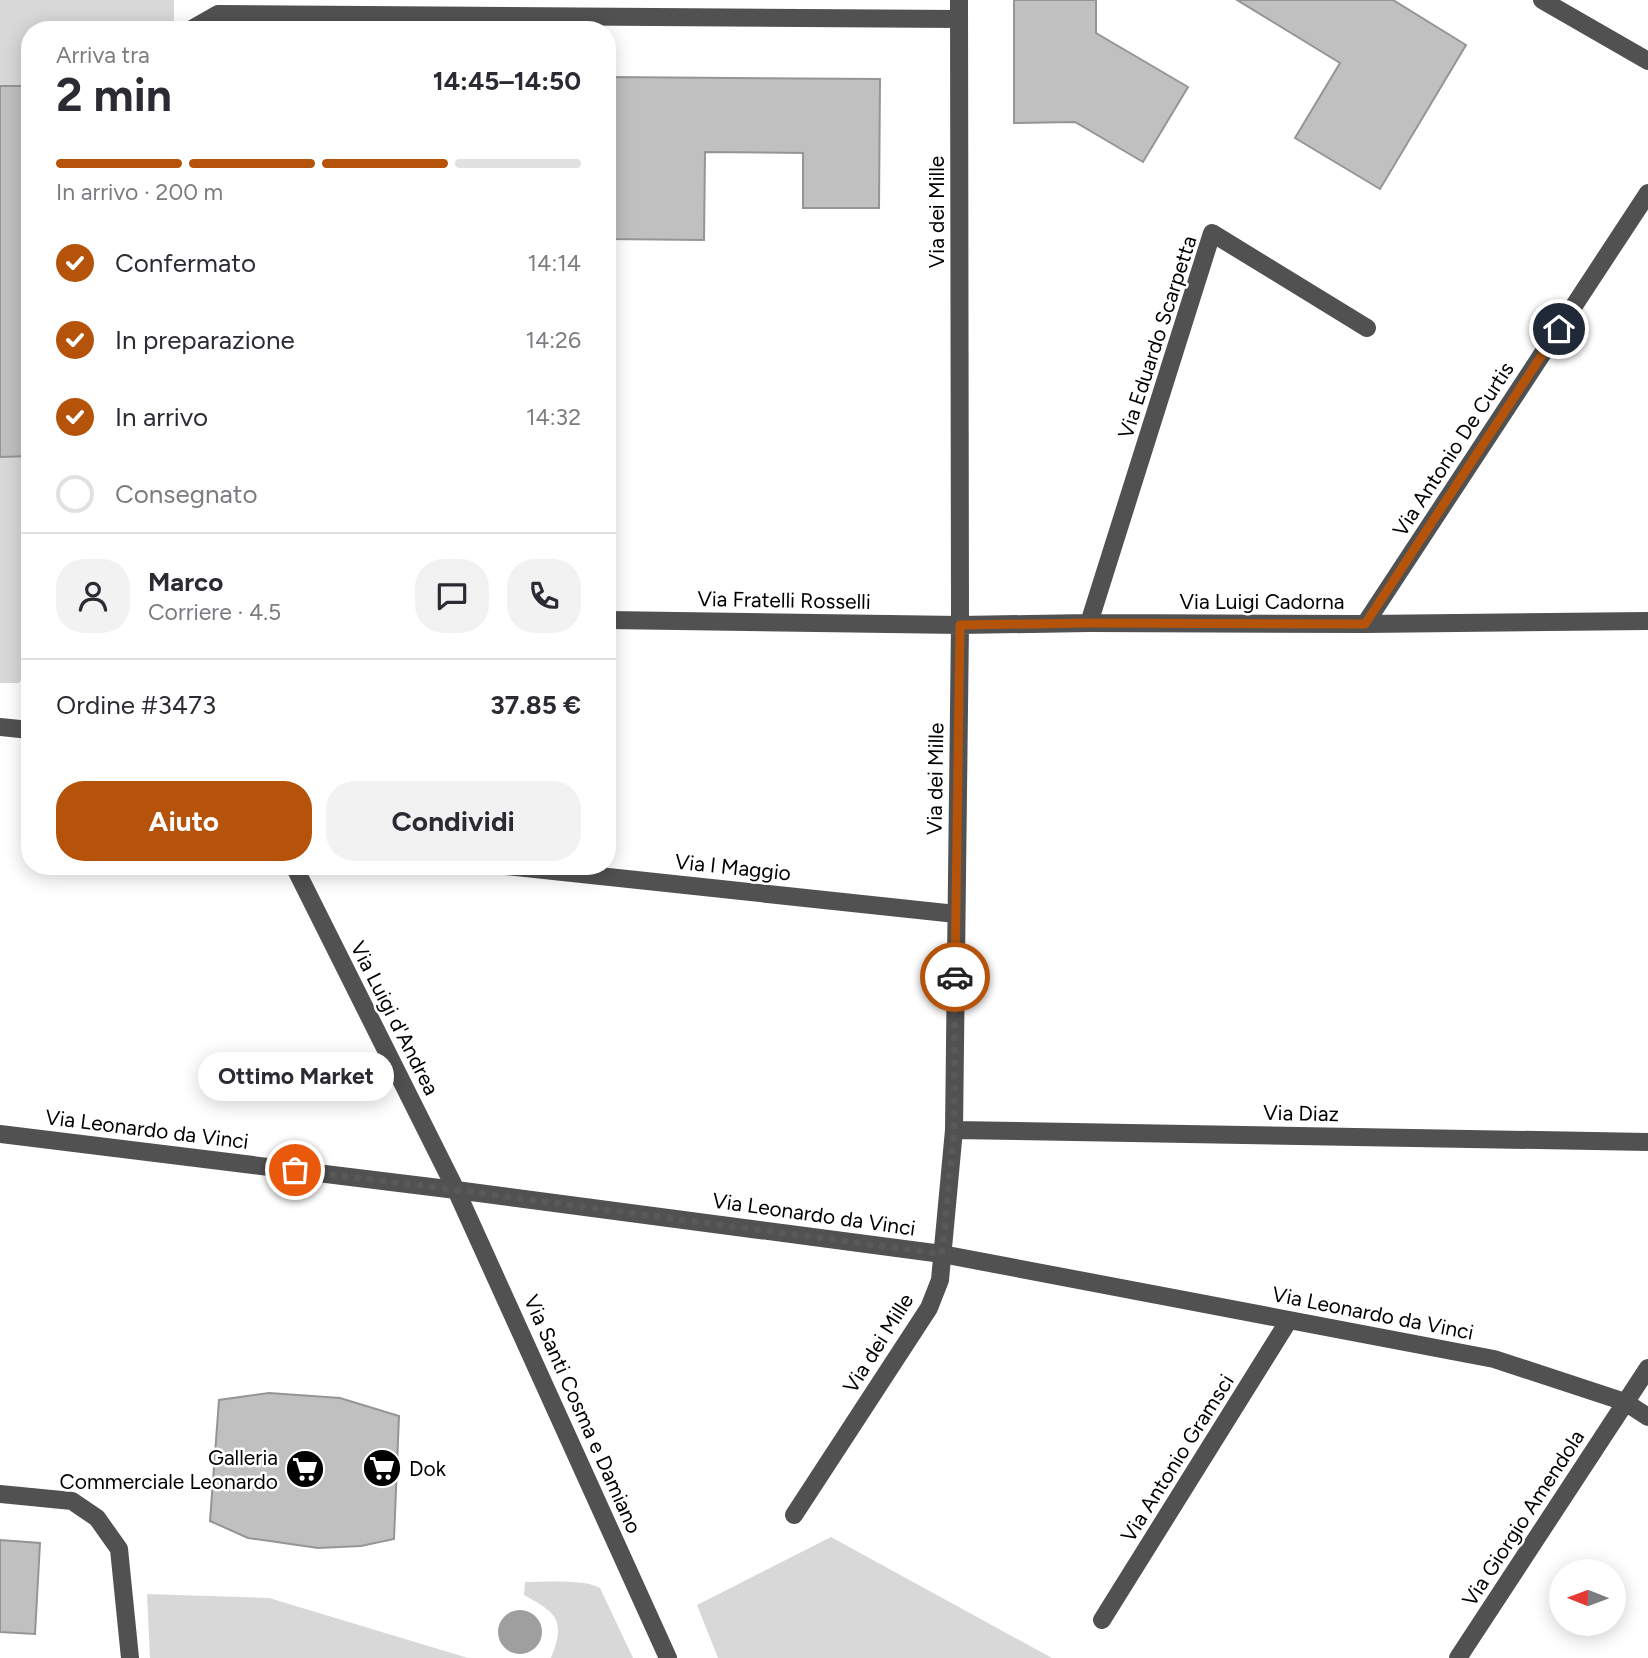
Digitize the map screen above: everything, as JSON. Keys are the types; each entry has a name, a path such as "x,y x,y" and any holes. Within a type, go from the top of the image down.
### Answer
{"street":[{"name":"Via dei Mille","path":"794,1515 929,1308 940,1280 954,1130 960,625 959,0"},
{"path":"1542,0 1648,61"},
{"path":"206,21 218,14 959,19"},
{"name":"Via Antonio De Curtis","path":"1365,624 1648,193"},
{"name":"Via Eduardo Scarpetta","path":"1089,623 1212,233 1367,328"},
{"name":"Via Fratelli Rosselli","path":"616,620 960,625"},
{"name":"Via Luigi Cadorna","path":"960,625 1648,621"},
{"path":"0,727 21,729"},
{"name":"Via Luigi d'Andrea","path":"298,875 456,1190"},
{"name":"Via I Maggio","path":"590,875 956,914"},
{"name":"Via Diaz","path":"954,1130 1648,1142"},
{"name":"Via Leonardo da Vinci","path":"0,1134 942,1254 1494,1359 1625,1402 1648,1416"},
{"name":"Via Santi Cosma e Damiano","path":"456,1190 668,1658"},
{"name":"Via Antonio Gramsci","path":"1102,1620 1289,1320"},
{"name":"Via Giorgio Amendola","path":"1458,1658 1648,1367"},
{"path":"0,1494 72,1501 97,1518 119,1549 130,1658"}],"shaded area":[{"path":"0,0 174,0 174,21 21,21 21,680 19,683 0,683"},
{"path":"831,1537 1052,1658 718,1658 697,1605"},
{"path":"525,1582 575,1582 600,1588 633,1658 551,1658 558,1635 556,1619 544,1607 524,1595"},
{"path":"147,1594 269,1598 468,1658 150,1658"},
{"path":"520,1610 536,1616 542,1632 536,1648 520,1654 504,1648 498,1632 504,1616"}],"building":[{"path":"1014,0 1096,0 1096,33 1188,87 1143,162 1075,122 1014,123"},
{"path":"1237,0 1393,0 1466,45 1380,189 1295,138 1340,63"},
{"path":"616,77 880,79 879,208 803,208 803,153 705,152 704,240 616,239"},
{"path":"0,86 21,86 21,456 0,457"},
{"name":"Galleria Commerciale Leonardo","path":"269,1393 340,1398 399,1416 394,1539 361,1546 318,1548 248,1538 210,1521 219,1400"},
{"path":"0,1540 40,1543 35,1634 0,1632"}],"way so far":[{"path":"295,1170 942,1254 954,1130 955,977"}],"place":[{"name":"Ottimo Market","path":"295,1170"},
{"name":"Dok","path":"382,1468"},
{"name":"Galleria Commerciale Leonardo","path":"305,1469"}],"route":[{"path":"955,977 960,625 1365,624 1559,329"}]}
